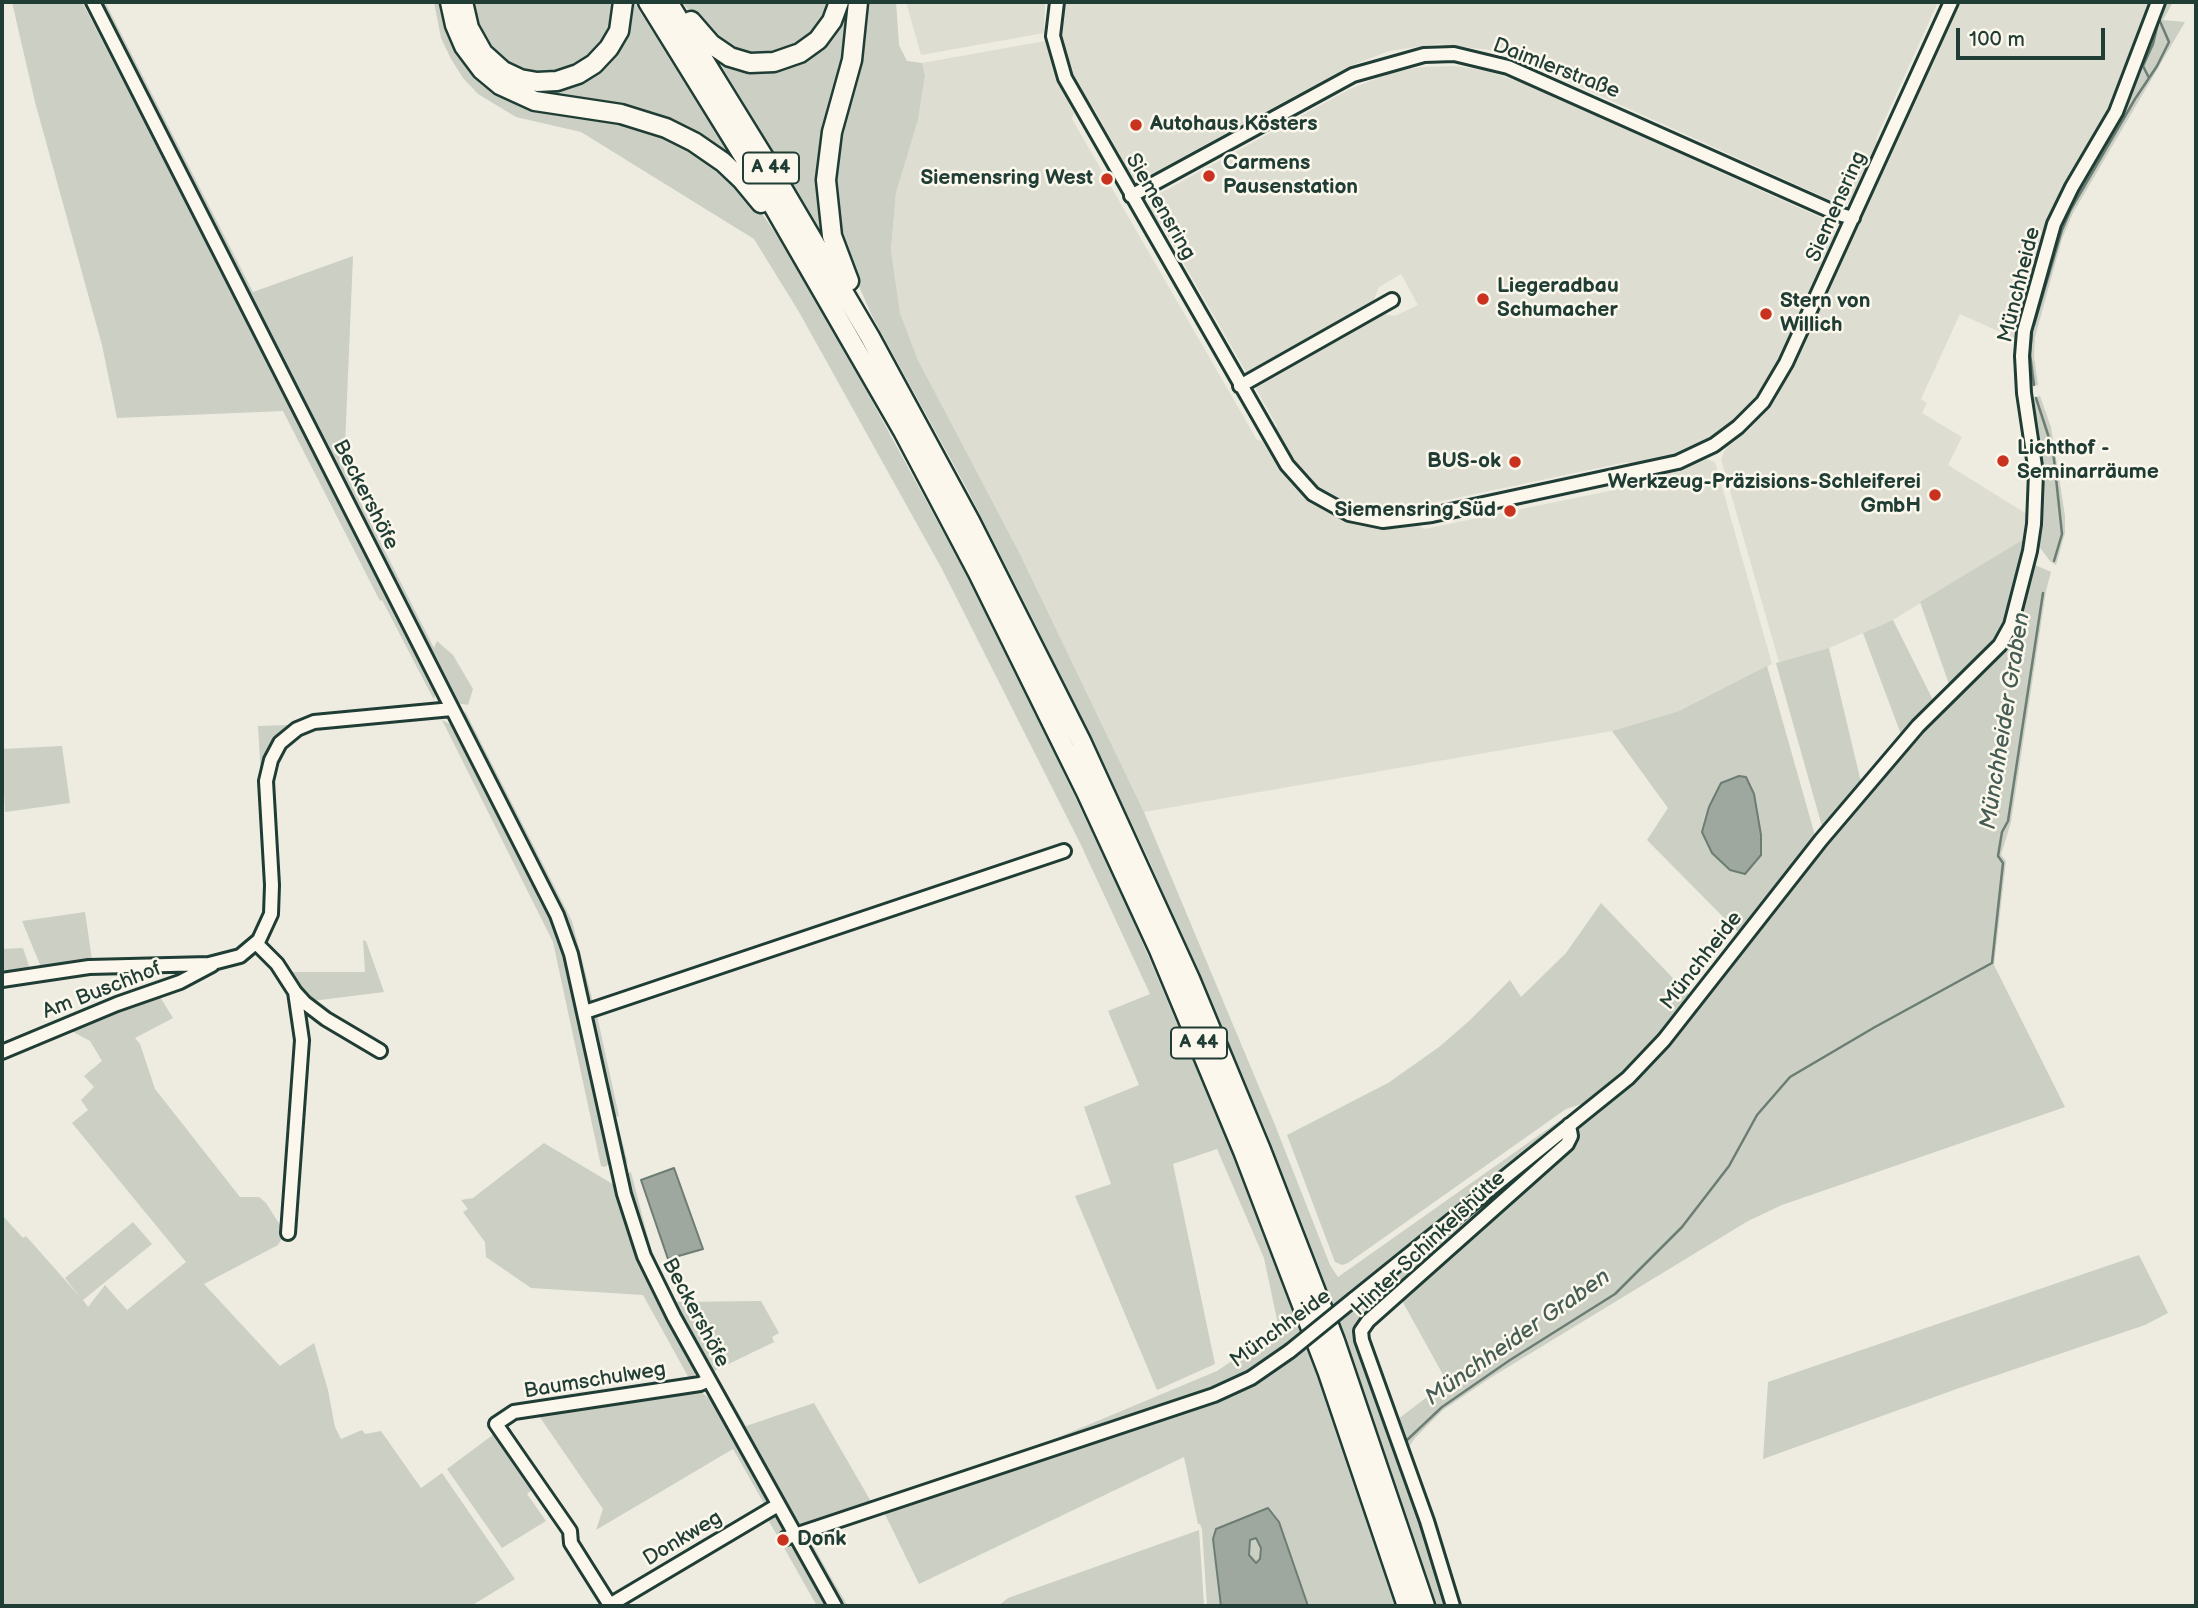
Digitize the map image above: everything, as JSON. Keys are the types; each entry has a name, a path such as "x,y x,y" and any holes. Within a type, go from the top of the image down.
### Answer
{"highway":[{"path":"450,2 456,29 466,49 482,70 500,85 522,97 542,103 621,114 654,123 689,139 723,162 756,197 803,271 827,298"},
{"path":"463,2 469,28 483,53 503,71 520,79 537,82 568,78 594,64 609,48 619,31 623,2"},
{"name":"A 44","path":"648,2 760,183 896,420 978,573 1058,734 1159,950 1243,1151 1362,1468 1407,1606"},
{"name":"A 44","path":"668,2 870,337 970,521 1043,664 1128,841 1190,979 1261,1150 1335,1341 1425,1606"},
{"path":"678,2 693,24 715,48 739,60 764,63 790,58 810,46 828,27 839,2"},
{"path":"858,2 855,43 832,132 826,187 834,242 865,314 870,337"}],"street":[{"name":"Beckershöfe","path":"93,2 561,924 585,1012 633,1224 657,1286 778,1505 790,1536 835,1606"},
{"name":"Siemensring","path":"1057,2 1053,36 1065,78 1287,465 1313,494 1349,514 1383,521 1432,516 1678,462 1714,445 1738,427 1763,402 1786,363 1951,2"},
{"name":"Münchheide","path":"790,1536 1214,1395 1251,1378 1290,1351 1628,1078 1664,1040 1821,840 1918,726 2000,645 2011,625 2034,524 2036,473 2024,393 2024,331 2054,224 2072,187 2116,112 2158,2"},
{"name":"Daimlerstraße","path":"1131,196 1353,75 1424,55 1454,54 1508,67 1838,214 1853,218"},
{"path":"1240,386 1392,300"},
{"path":"2,980 89,967 215,963 240,956 256,943 269,921 272,904 266,781 271,760 280,743 297,729 314,722 452,709"},
{"path":"585,1012 1065,851"},
{"path":"256,943 283,972 295,992 326,1018 380,1051"},
{"name":"Am Buschhof","path":"2,1052 184,980 215,963"},
{"path":"288,1233 302,1040 295,992"},
{"name":"Hinter Schinkelshütte","path":"1453,1606 1427,1521 1361,1331 1368,1321 1567,1144 1571,1136 1569,1125"},
{"name":"Baumschulweg","path":"609,1606 571,1543 570,1531 495,1424 514,1412 701,1384 709,1380"},
{"name":"Donkweg","path":"609,1606 778,1505"}],"shaded area":[{"path":"12,2 82,2 434,681 434,700 283,411 117,418 102,345 35,102"},
{"path":"101,2 105,2 253,292 353,256 344,470 434,648 437,641 453,655 473,689 468,705 457,703"},
{"path":"434,2 444,2 481,79 675,139 704,155 752,199 785,247 991,620 1126,904 1229,1145 1325,1386 1396,1606 1308,1606 1279,1522 1268,1508 1215,1529 1213,1539 1221,1606 1207,1606 1202,1529 1198,1524 1184,1457 919,1584 883,1510 1219,1400 1252,1382 1242,1378 1213,1392 1034,1451 1040,1445 1217,1371 1279,1329 1264,1258 1217,1149 1173,1164 1215,1364 1157,1390 1075,1196 1111,1184 1084,1107 1139,1085 1108,1011 1150,994 1080,843 942,569 799,312 754,239 581,132 516,117 478,94 463,78 451,59 441,38"},
{"path":"470,2 616,2 614,25 606,40 580,66 558,74 518,74 491,54 472,14"},
{"path":"626,2 634,2 740,171 686,134 506,86 463,23 511,78 592,69"},
{"path":"682,2 831,2 817,31 795,49 773,56 745,55 724,47 703,29"},
{"path":"842,2 853,2 827,242 715,55 801,57"},
{"path":"865,2 896,2 899,45 907,61 922,63 925,75 918,120 896,193 891,250 900,313 918,360 1020,554 1144,812 1275,1125 1330,1265 1338,1277 1569,1114 1572,1118 1565,1133 1568,1140 1356,1328 1450,1606 1434,1606 1339,1334 1334,1306 1266,1131 1148,858 968,491 872,316 836,234 831,169"},
{"path":"906,2 1045,2 1044,33 921,55"},
{"path":"1063,2 1938,2 1876,139 1878,144 1855,195 1847,203 1835,202 1521,60 1489,50 1438,44 1389,51 1348,67 1146,177 1135,179 1126,171 1119,159 1120,155 1093,107 1088,106 1072,74 1062,44 1060,19"},
{"path":"1960,2 2151,2 2107,116 2049,226 2025,300 2018,340 1960,314 1921,399 1927,403 1922,413 1962,437 1948,465 2030,516 2029,536 1893,620 1827,649 1779,662 1721,459 1726,448 1748,431 1775,400 1798,359"},
{"path":"2163,2 2173,2 2163,20 2185,22 2073,213 2062,239 2035,337 2034,356 2038,385 2026,386 2025,357 2047,253"},
{"path":"1045,41 1055,78 1074,113 1072,119 1257,440 1262,441 1282,473 1305,499 1343,521 1360,526 1394,529 1419,526 1424,529 1624,488 1627,483 1672,472 1706,459 1715,462 1772,664 1679,711 1612,731 1144,812 1020,554 918,360 900,313 891,250 896,193 918,120 925,75 922,63"},
{"path":"1456,66 1488,71 1528,85 1826,220 1835,229 1834,241 1784,352 1762,390 1729,425 1703,442 1668,457 1632,465 1627,462 1432,503 1429,507 1404,512 1352,507 1315,485 1287,452 1275,431 1277,426 1256,389 1257,383 1380,314 1395,316 1418,305 1401,274 1379,287 1368,307 1251,373 1246,372 1161,224 1156,223 1149,204 1157,195 1350,89 1393,72 1421,67"},
{"path":"2040,396 2051,427 2065,516 2065,533 2056,565 2035,541 2028,399"},
{"path":"2029,536 2002,636 1950,687 1920,602"},
{"path":"2033,564 2051,572 2011,822 2001,855 2006,861 1994,965 2065,1107 1782,1205 1748,1221 1490,1378 1443,1410 1405,1452 1394,1422 1447,1382 1400,1297 1575,1135 1576,1124 1644,1069 1868,787 1941,709 1990,664 2009,639 2030,566"},
{"path":"1893,620 1934,702 1902,737 1863,633"},
{"path":"1829,648 1861,782 1823,830 1776,663"},
{"path":"1767,666 1816,839 1740,934 1647,840 1668,808 1612,731 1679,711"},
{"path":"465,711 572,921 594,1006 589,1000 576,948 562,913 463,716"},
{"path":"442,720 454,726 558,930 568,961 612,1161 605,1167 601,1166 553,942"},
{"path":"288,725 289,728 272,744 261,778 258,726"},
{"path":"62,746 70,803 5,812 2,749"},
{"path":"1739,776 1746,777 1754,794 1761,835 1761,855 1745,874 1730,870 1712,853 1702,832 1709,807 1721,783"},
{"path":"1601,903 1691,997 1639,1064 1591,1101 1566,1109 1348,1263 1342,1265 1335,1262 1287,1135 1388,1083 1439,1047 1510,980 1521,997 1566,953"},
{"path":"85,912 92,960 41,967 22,921"},
{"path":"363,940 366,941 384,992 312,1001 290,972 365,972"},
{"path":"23,948 30,969 2,975 2,949"},
{"path":"157,992 173,1018 135,1038 140,1044 155,1089 240,1197 259,1197 266,1203 285,1233 278,1245 204,1284 280,1366 314,1343 328,1390 335,1427 341,1439 362,1430 365,1434 381,1431 421,1488 442,1473 515,1579 471,1606 2,1606 2,1215 23,1238 26,1236 80,1297 65,1278 133,1222 152,1244 83,1300 88,1307 105,1285 127,1310 186,1262 72,1123 88,1110 81,1100 94,1087 84,1076 102,1061 90,1041 66,1028"},
{"path":"596,1011 619,1116 616,1117 628,1164 623,1157 593,1018"},
{"path":"544,1143 616,1186 639,1257 656,1296 696,1369 690,1380 643,1295 531,1288 486,1257 485,1242 463,1212 468,1209 461,1200 473,1198"},
{"path":"674,1168 703,1249 668,1259 641,1180"},
{"path":"631,1172 655,1265 675,1302 761,1301 779,1333 772,1337 774,1342 714,1371 746,1426 814,1403 873,1505 799,1528 795,1526 672,1306 653,1265 632,1200 627,1174"},
{"path":"2139,1255 2168,1313 2145,1325 1763,1459 1768,1382"},
{"path":"698,1392 713,1402 768,1500 766,1507 733,1449 596,1530 603,1509 537,1413"},
{"path":"498,1431 537,1486 527,1494 546,1521 502,1548 447,1469"},
{"path":"1268,1508 1279,1522 1308,1606 1221,1606 1213,1539 1216,1529","holes":["1256,1538 1261,1548 1260,1559 1256,1563 1249,1555 1250,1540"]},
{"path":"775,1514 827,1606 817,1606 766,1516"},
{"path":"1199,1530 1204,1605 998,1606 1008,1598"},
{"path":"807,1535 848,1606 840,1606 804,1542"},
{"path":"1256,1538 1261,1548 1260,1559 1255,1563 1249,1555 1250,1540"}],"waterway":[{"name":"Münchheider Graben","path":"2034,325 2062,230 2071,209 2169,42 2159,19 2160,11"},
{"name":"Münchheider Graben","path":"2149,78 2143,66 2153,44 2159,19"},
{"name":"Münchheider Graben","path":"2032,333 2030,354 2034,385"},
{"name":"Münchheider Graben","path":"2036,398 2053,450 2062,534 2054,561"},
{"name":"Münchheider Graben","path":"1405,1442 1442,1407 1510,1360 1615,1294 1682,1227 1729,1166 1757,1115 1790,1077 1992,963 2003,863 1998,856 2002,832 2008,821 2043,593"},
{"name":"Münchheider Graben","path":"1397,1455 1436,1572"}],"place":[{"name":"Autohaus Kösters","path":"1136,125"},
{"name":"Carmens Pausenstation","path":"1209,176"},
{"name":"Siemensring West","path":"1107,179"},
{"name":"Liegeradbau Schumacher","path":"1483,299"},
{"name":"Stern von Willich","path":"1766,314"},
{"name":"Lichthof - Seminarräume","path":"2003,461"},
{"name":"BUS-ok","path":"1515,462"},
{"name":"Werkzeug-Präzisions-Schleiferei GmbH","path":"1935,495"},
{"name":"Siemensring Süd","path":"1510,511"},
{"name":"Donk","path":"783,1540"}]}
